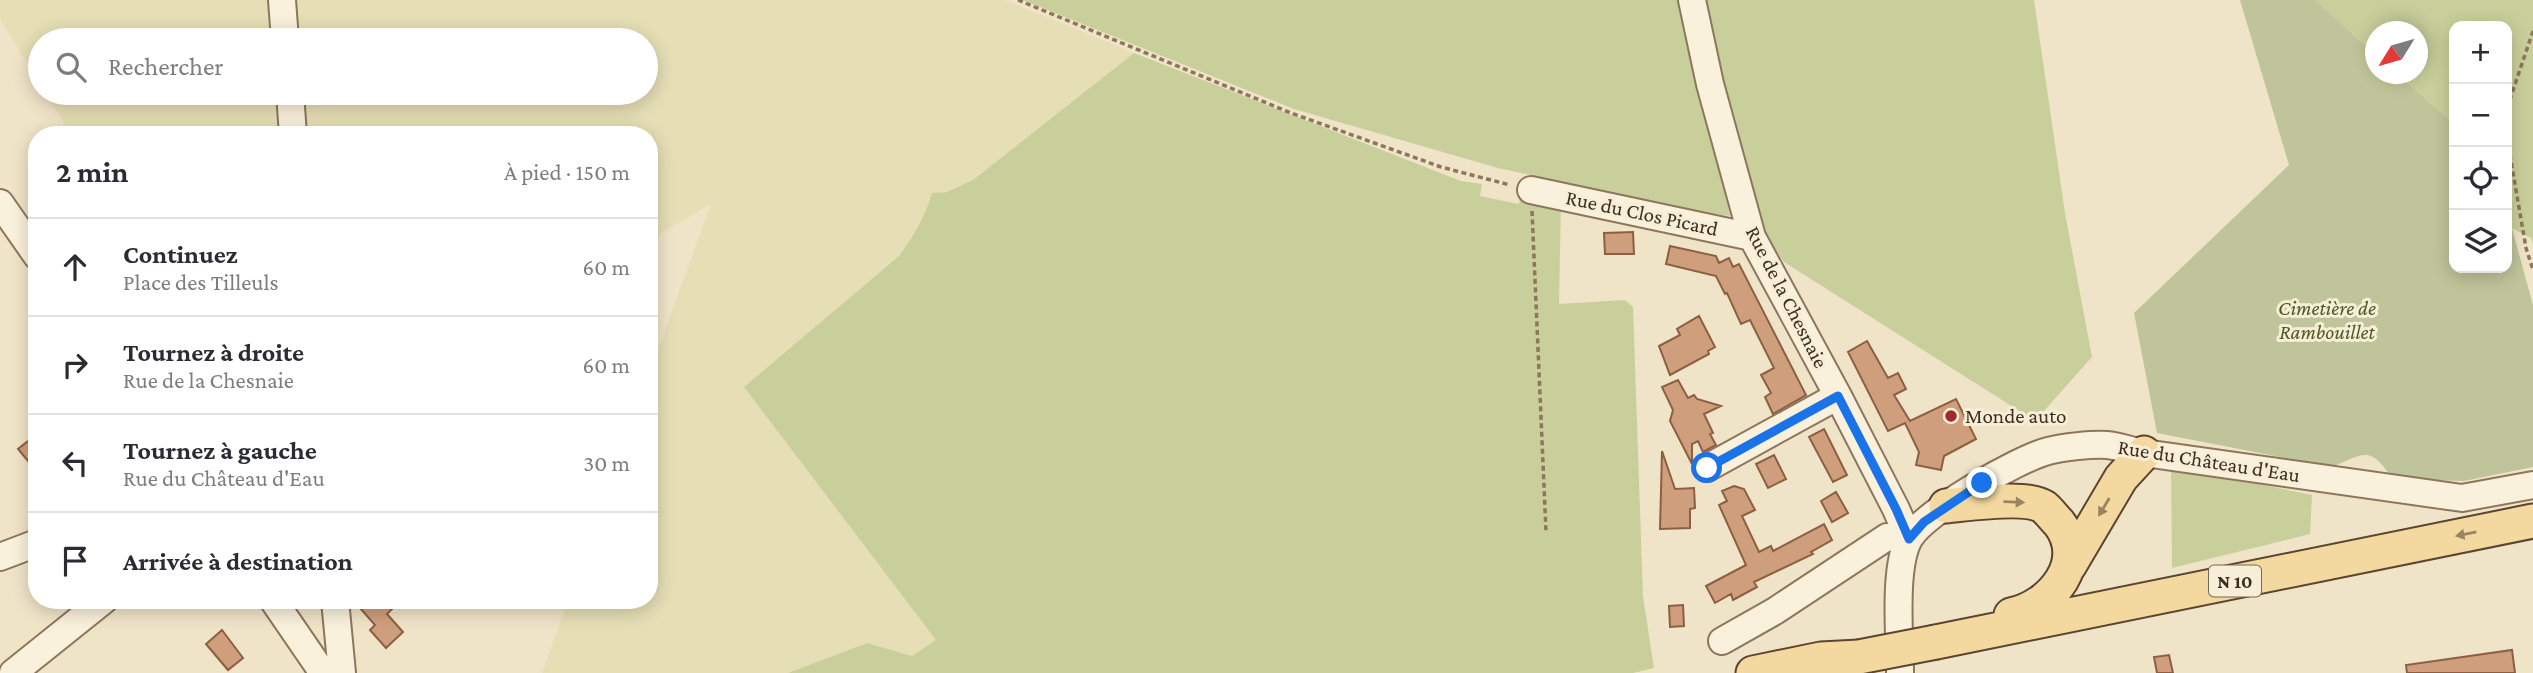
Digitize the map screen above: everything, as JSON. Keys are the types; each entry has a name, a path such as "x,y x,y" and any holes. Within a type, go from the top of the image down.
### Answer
{"main road":[{"path":"1936,643 2036,607 2059,586 2121,478 2144,453"},
{"path":"1947,506 1997,502 2031,503 2044,507 2063,528 2068,543 2069,566"},
{"name":"N 10","path":"1753,673 1821,659 1859,662 1936,643 2533,521"},
{"name":"N 10","path":"1936,643 2533,543"}],"street":[{"path":"282,0 284,28"},
{"name":"Rue de la Chesnaie","path":"1692,0 1710,84 1752,237 1838,396 1909,539"},
{"path":"291,105 292,126"},
{"name":"Rue du Clos Picard","path":"1531,190 1752,237"},
{"path":"0,203 28,243"},
{"path":"1707,468 1838,396"},
{"name":"Rue du Château d'Eau","path":"1909,539 1924,522 1982,483 2048,451 2108,445 2144,453 2462,498 2533,485"},
{"path":"1723,641 1775,611 1887,537 1909,539 1902,561 1900,581 1900,673"},
{"path":"0,557 28,545"},
{"path":"13,673 93,609"},
{"path":"279,609 323,673"},
{"path":"336,609 342,673"}],"path":[{"path":"1018,0 1291,113 1441,167 1531,190 1546,532"},
{"path":"2512,93 2533,31"},
{"path":"2509,147 2526,248 2533,270"}],"shaded area":[{"path":"0,0 275,0 277,28 28,28 28,64 0,19"},
{"path":"295,0 1005,0 1134,53 973,180 947,192 932,193 927,211 899,256 744,387 937,641 912,656 867,643 788,673 542,673 565,609 658,609 658,350 711,204 658,235 658,126 305,126 304,105 658,105 658,28 298,28"},
{"path":"52,105 284,105 286,126 65,126"}],"green space":[{"path":"1023,0 1686,0 1730,216 1498,168 1294,109"},
{"path":"1699,0 2034,0 2065,213 2092,357 2035,421 1784,262 1763,233"},
{"name":"Cimetière de Rambouillet","path":"2240,0 2315,0 2365,45 2365,84 2408,84 2449,120 2449,273 2512,273 2512,228 2533,305 2533,467 2464,481 2393,479 2379,461 2367,455 2332,467 2157,433 2134,313 2289,165"},
{"path":"2315,0 2533,0 2533,244 2531,238 2512,228 2512,21 2449,21 2449,120 2408,84 2428,84 2428,21 2365,21 2365,45"},
{"path":"1134,53 1461,181 1482,184 1480,196 1519,204 1521,193 1561,199 1559,304 1625,300 1633,307 1643,596 1654,668 1633,673 788,673 867,643 912,656 936,640 744,387 899,256 918,226 932,193 947,192 973,180"},
{"path":"2171,466 2312,495 2310,534 2172,568"}],"building":[{"path":"1633,232 1634,254 1605,254 1604,233"},
{"path":"1670,246 1716,256 1719,263 1729,258 1733,267 1739,264 1806,395 1773,414 1765,397 1771,393 1761,375 1774,368 1750,320 1741,324 1716,276 1666,264"},
{"path":"1699,316 1715,347 1708,351 1709,354 1670,375 1659,346 1680,335 1677,329"},
{"path":"1867,341 1888,378 1898,373 1906,389 1894,395 1910,421 1956,399 1976,439 1944,456 1941,470 1916,465 1919,452 1905,423 1888,431 1848,352"},
{"path":"1678,380 1688,398 1694,395 1697,399 1721,406 1704,414 1716,445 1703,452 1698,441 1692,444 1692,464 1670,421 1673,410 1662,387"},
{"path":"1824,429 1847,475 1833,482 1809,437"},
{"path":"28,441 28,461 18,449"},
{"path":"1662,451 1675,489 1694,488 1695,508 1690,509 1690,528 1660,529"},
{"path":"1774,455 1786,479 1768,488 1756,464"},
{"path":"1734,486 1744,489 1755,510 1742,516 1759,552 1771,546 1773,551 1824,524 1832,540 1811,552 1813,554 1754,582 1757,587 1733,600 1731,594 1715,603 1706,586 1746,565 1719,505 1727,501 1722,491"},
{"path":"1836,492 1848,513 1832,522 1821,501"},
{"path":"1683,605 1684,626 1670,627 1669,606"},
{"path":"361,609 392,609 387,614 403,632 386,648 370,630 375,625"},
{"path":"222,630 243,658 228,670 206,644"},
{"path":"2512,650 2515,673 2407,673 2406,665"},
{"path":"2169,655 2173,673 2157,673 2154,657"}],"place":[{"name":"Monde auto","path":"1951,416"}],"route":[{"path":"1707,468 1838,396 1909,539 1924,522 1982,483"}]}
